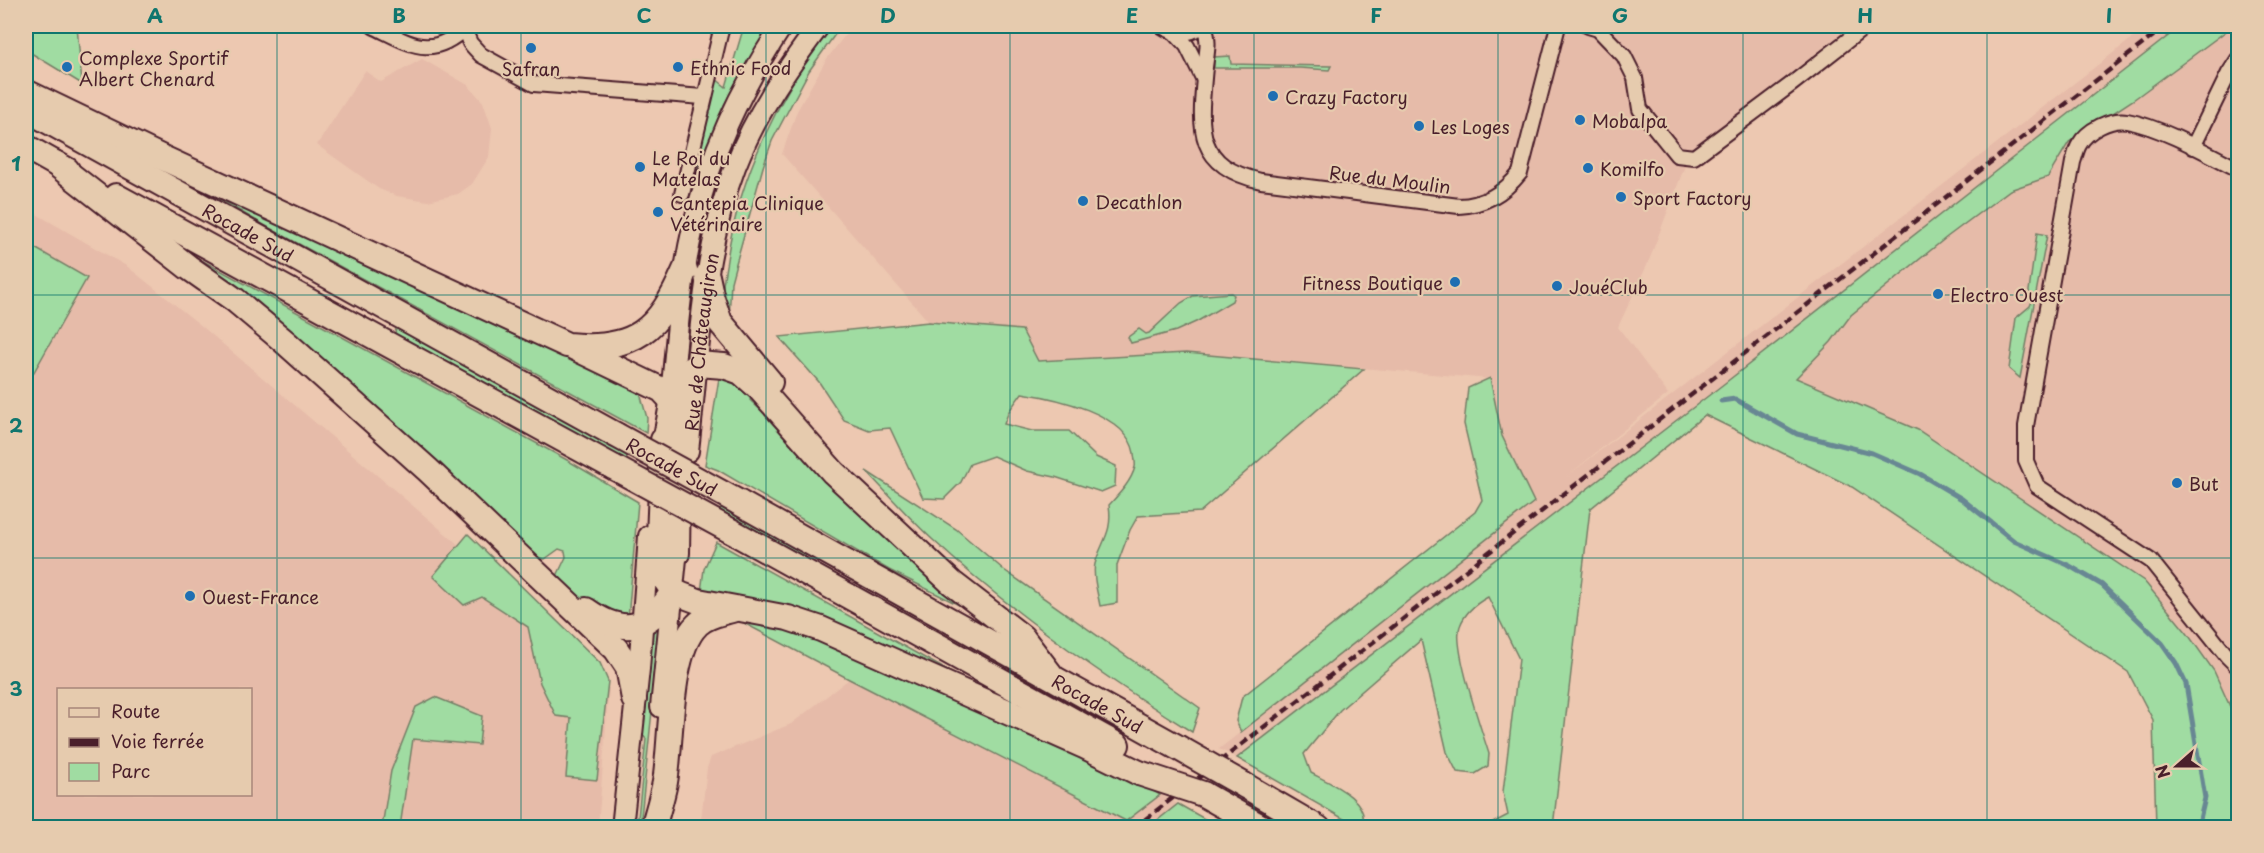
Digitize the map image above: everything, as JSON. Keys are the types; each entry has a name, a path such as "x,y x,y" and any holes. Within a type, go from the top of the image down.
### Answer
{"highway":[{"path":"26,92 662,390 671,398 679,420 677,553"},
{"name":"Rocade Sud","path":"26,109 1051,675 1318,828"},
{"name":"Rocade Sud","path":"26,147 731,531 1146,769 1212,798 1263,828"},
{"path":"55,163 188,267 235,300 382,428 550,584 620,655 628,667 634,699"},
{"path":"567,345 601,347 625,341 646,330 663,314 672,299 696,273 724,329 801,418 864,501"},
{"path":"671,398 682,376 698,364 724,366 741,372 759,388 832,472 952,583 1022,637 1051,675"},
{"path":"663,440 658,561 660,572 673,591 698,601 788,618 821,629 1084,746 1146,769"},
{"path":"550,584 599,619 616,625 630,626 653,618 663,609 673,591"},
{"path":"651,828 665,782 677,678 689,634 700,622 737,608"}],"main road":[{"name":"Rue de Châteaugiron","path":"651,828 673,591 698,364 696,273 698,208 736,101 782,26"},
{"name":"Rue de Châteaugiron","path":"622,828 642,623 646,553 663,440 696,273 746,142 768,98 819,26"}],"street":[{"path":"373,26 413,46 420,47 445,42 466,27 476,50 534,84 703,97"},
{"path":"682,194 703,97 722,26"},
{"path":"1168,29 1187,33 1203,26"},
{"name":"Rue du Moulin","path":"1203,26 1209,38 1204,80 1203,129 1207,146 1220,164 1240,176 1442,205 1472,206 1498,195 1520,173 1558,26"},
{"path":"1588,26 1598,29 1624,56 1635,78 1640,109 1677,155 1694,157 1866,26"},
{"name":"Rue du Moulin","path":"1168,29 1187,46 1204,80"},
{"path":"2193,147 2238,59"},
{"path":"2238,169 2162,133 2125,120 2099,127 2079,144 2073,162 2026,426 2026,461 2037,486 2151,561 2238,668"}],"shaded area":[{"path":"852,26 1851,26 1691,150 1648,263 1618,327 1668,394 1566,477 2148,26 2238,26 2238,754 2232,711 2214,671 2187,633 2144,581 1725,383 1237,758 1219,749 1534,502 1502,436 1490,379 1186,353 1038,361 1022,330 929,322 782,154 797,111 826,60"},
{"path":"422,59 468,85 483,102 492,128 489,157 472,184 458,194 428,201 397,196 379,189 317,145 365,71 381,82"},
{"path":"26,208 128,267 204,328 466,551 566,642 609,688 598,827 26,827"},
{"path":"849,679 1126,821 1160,795 1178,804 1149,827 700,828 707,768 711,757 791,724"}],"green space":[{"name":"Complexe Sportif Albert Chenard","path":"26,26 77,26 82,84 26,50"},
{"path":"744,26 771,26 724,105 697,180 691,178 716,79 726,87"},
{"path":"830,26 841,26 809,71 772,141 763,167 731,282 729,319 723,301 723,286 741,197 764,137 779,108"},
{"path":"2181,26 2233,26 2133,100 2069,142 2048,177 2010,190 1947,237 1851,315 1831,342 1796,378 1918,430 2144,581 2187,633 2214,671 2232,711 2238,754 2238,827 2156,827 2153,720 2128,672 1852,487 1705,415 1590,509 1553,827 1485,827 1508,815 1503,792 1519,659 1488,597 1475,606 1462,621 1459,636 1469,689 1489,754 1488,766 1475,774 1457,772 1447,752 1421,640 1340,710 1304,754 1311,773 1338,787 1355,801 1361,809 1362,827 1358,827 1237,758 1725,383"},
{"path":"1230,56 1231,64 1331,66 1329,70 1214,68 1214,57"},
{"path":"193,184 638,386 647,418 646,433 264,225"},
{"path":"2037,233 2047,235 2020,378 2009,369 2016,318 2030,306 2032,301 2029,291"},
{"path":"26,243 87,278 26,386"},
{"path":"174,245 567,460 638,502 628,619 590,607 556,578 566,557 565,551 559,549 545,559 535,557"},
{"path":"1231,293 1234,295 1232,301 1176,331 1131,343 1128,337 1139,329 1146,334 1149,333 1181,303 1193,296"},
{"path":"929,322 1022,330 1038,361 1186,353 1364,369 1200,512 1138,516 1130,530 1117,565 1117,603 1100,606 1094,569 1108,530 1109,505 1128,483 1135,465 1129,439 1118,427 1088,410 1022,393 1009,411 1004,424 1032,431 1069,431 1096,457 1116,466 1115,486 1101,492 1055,477 1027,471 993,456 970,464 961,482 944,499 923,498 890,428 869,430 844,420 819,382 779,337"},
{"path":"397,326 627,454 626,463 394,336"},
{"path":"720,372 754,391 750,400 971,611 889,570 718,470 705,465"},
{"path":"1490,378 1502,436 1534,502 1241,732 1236,721 1242,697 1475,512 1482,500 1464,424 1468,388"},
{"path":"866,471 956,529 1004,570 1200,708 1192,732 1058,642 994,593 924,532"},
{"path":"721,507 806,554 804,561 719,515"},
{"path":"468,534 600,663 608,681 597,780 566,777 571,718 556,716 540,683 528,627 482,597 464,605 433,576"},
{"path":"716,542 986,692 701,592 704,569"},
{"path":"742,622 781,628 823,642 1117,769 1160,795 1126,821"},
{"path":"661,624 640,827 637,828 646,739 639,730 647,629"},
{"path":"435,697 482,716 479,745 413,739 400,827 382,827 391,771 416,707"},
{"path":"1178,804 1219,827 1149,827"}],"waterway":[{"path":"1721,401 1735,399 1797,434 1872,453 1920,474 1962,499 2014,541 2068,565 2102,585 2162,643 2176,663 2186,684 2205,798 2200,819 2201,828"}],"railway":[{"path":"1134,828 2166,26"}],"place":[{"name":"Safran","path":"531,48"},
{"name":"Complexe Sportif Albert Chenard","path":"67,67"},
{"name":"Ethnic Food","path":"678,67"},
{"name":"Crazy Factory","path":"1273,96"},
{"name":"Mobalpa","path":"1580,120"},
{"name":"Les Loges","path":"1419,126"},
{"name":"Le Roi du Matelas","path":"640,167"},
{"name":"Komilfo","path":"1588,168"},
{"name":"Sport Factory","path":"1621,197"},
{"name":"Decathlon","path":"1083,201"},
{"name":"Cantepia Clinique Vétérinaire","path":"658,212"},
{"name":"Fitness Boutique","path":"1455,282"},
{"name":"JouéClub","path":"1557,286"},
{"name":"Electro Ouest","path":"1938,294"},
{"name":"But","path":"2177,483"},
{"name":"Ouest-France","path":"190,596"}]}
